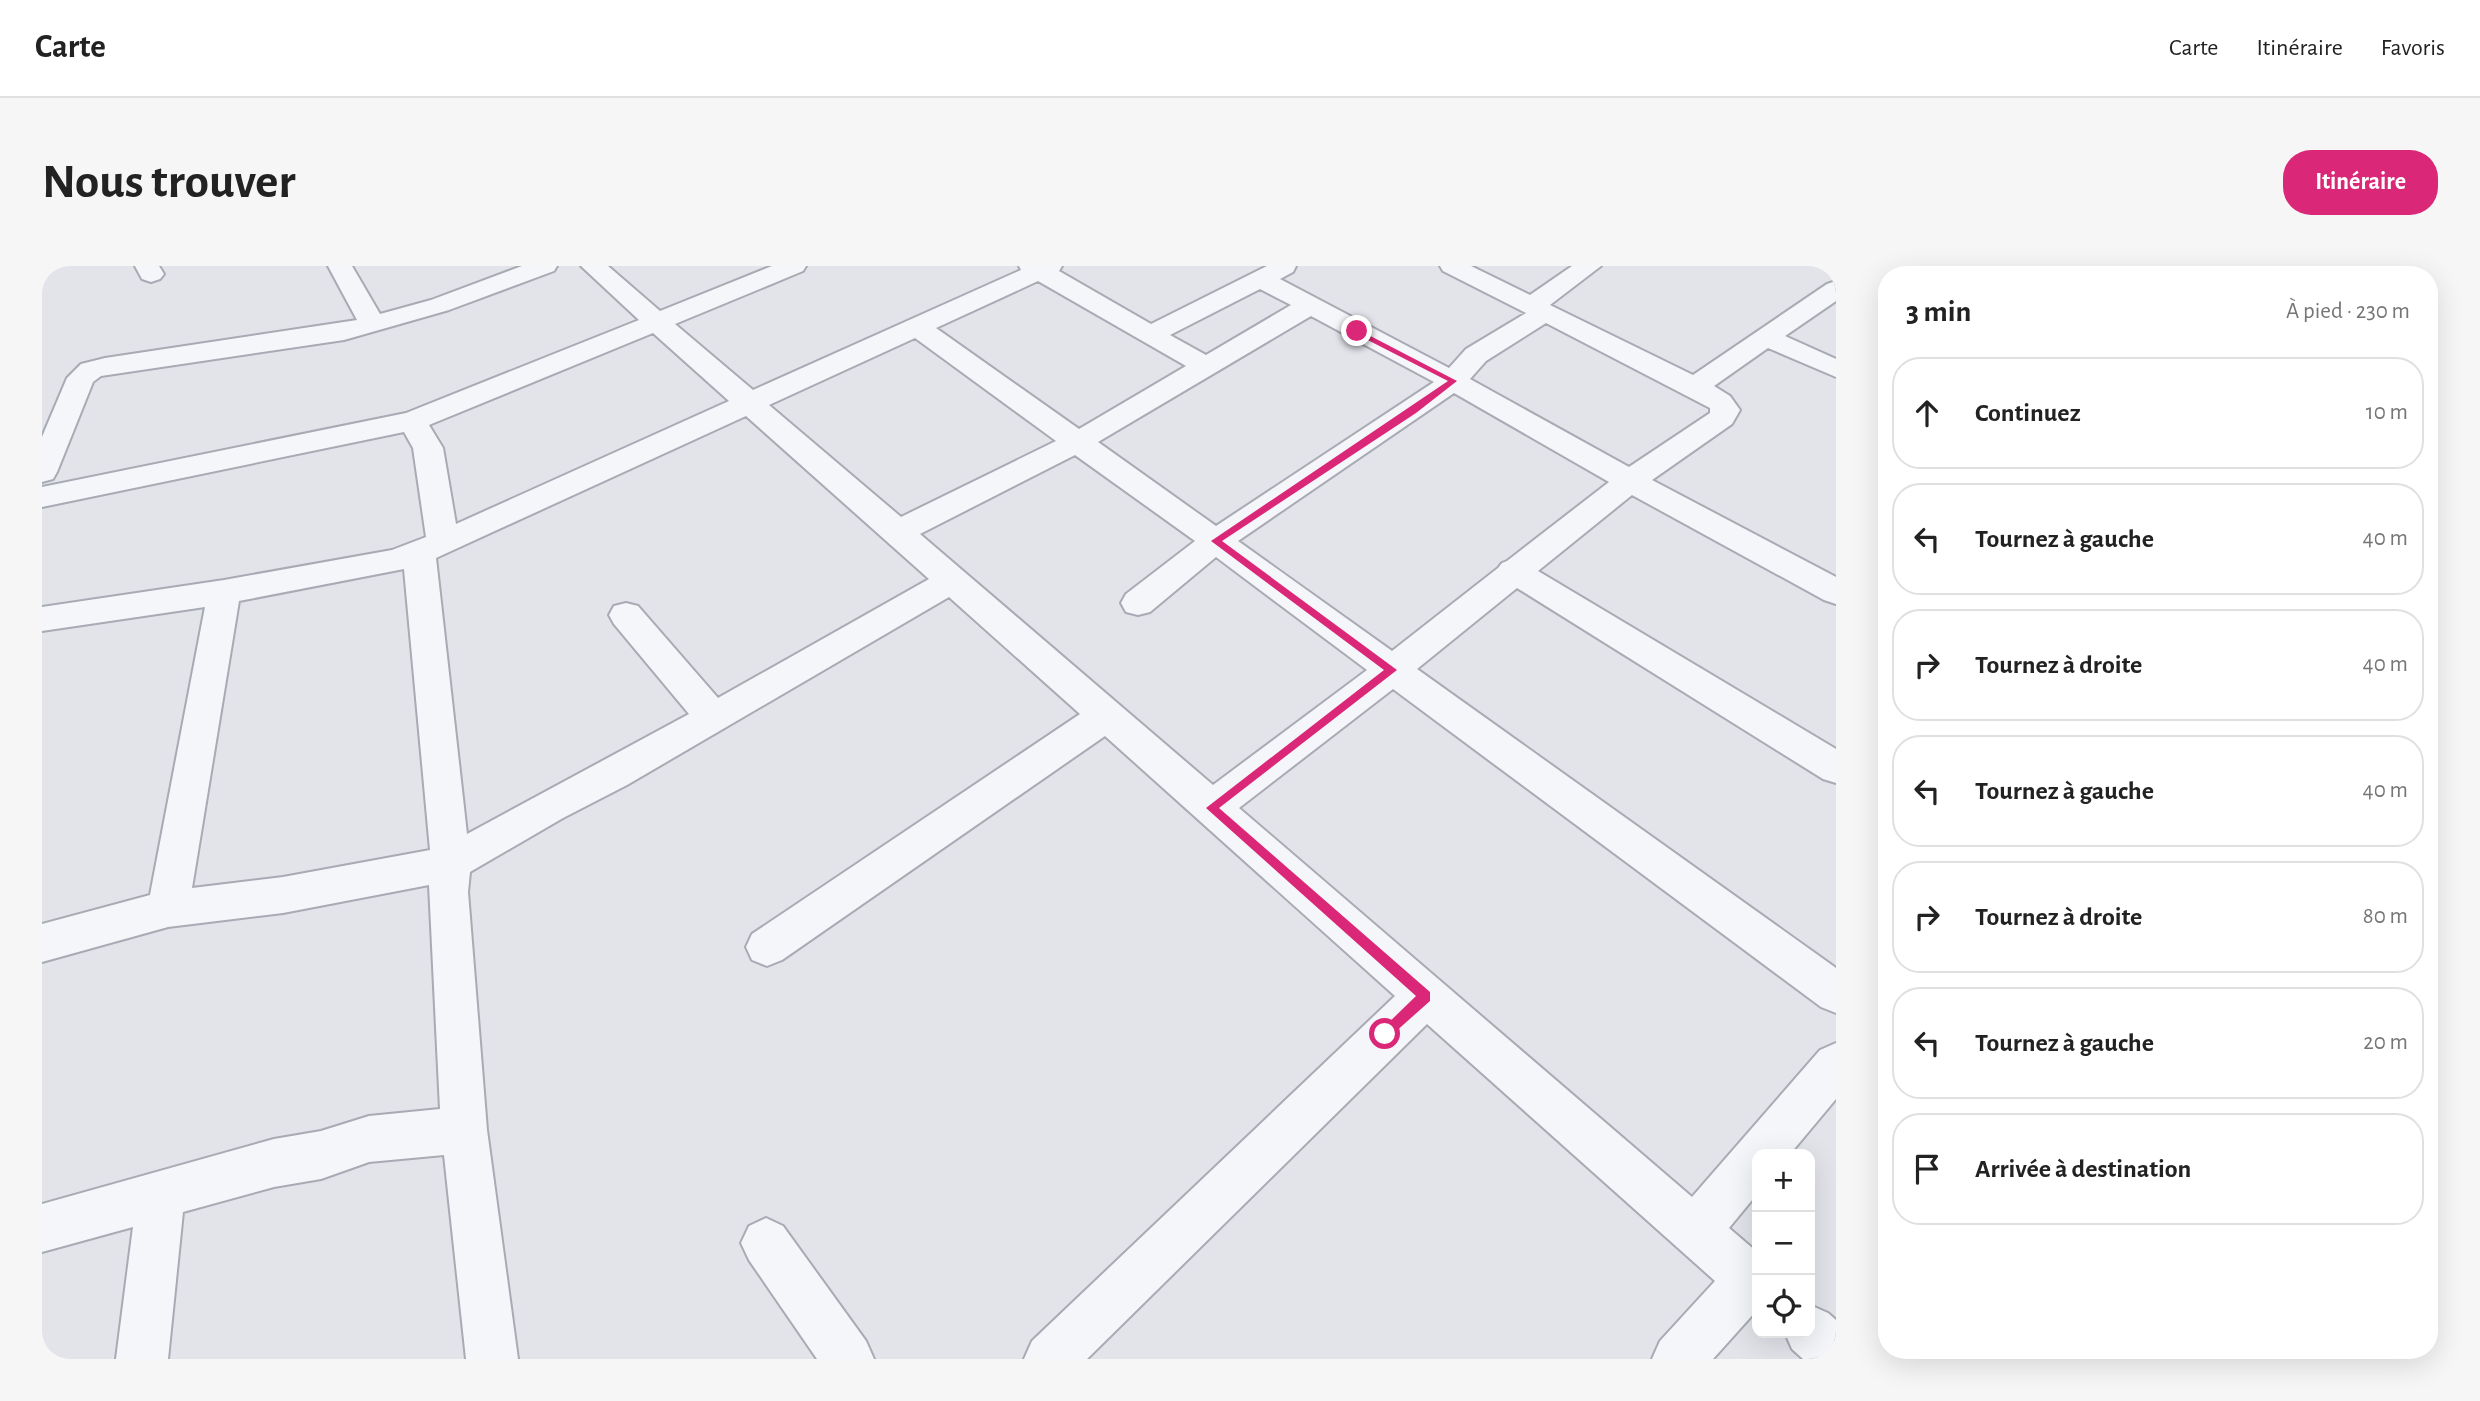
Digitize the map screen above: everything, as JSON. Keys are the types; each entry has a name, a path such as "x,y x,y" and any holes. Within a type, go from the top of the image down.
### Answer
{"street":[{"path":"340,266 373,325"},
{"path":"42,472 81,378 91,370 323,337 440,305 545,266"},
{"path":"593,266 1752,1280"},
{"path":"42,497 414,421 794,266"},
{"path":"1211,808 1392,670 1513,571 1630,481 1722,418 1726,410 1720,402 1695,387 1452,266"},
{"path":"1138,603 1216,541 1413,411 1453,381 1476,355 1539,309 1589,266"},
{"path":"42,619 225,592 393,561 431,548 917,327 1040,268 1205,366"},
{"path":"1150,335 1273,273 1309,306 1453,381 1630,481 1836,592"},
{"path":"1695,387 1836,289"},
{"path":"897,532 1077,442 1309,306"},
{"path":"917,327 1216,541 1836,993"},
{"path":"1765,337 1836,369"},
{"path":"414,421 428,448 431,548 451,863 448,892 464,1129 492,1359"},
{"path":"1513,571 1836,768"},
{"path":"42,943 168,909 283,895 451,863 952,581"},
{"path":"168,909 225,592"},
{"path":"626,615 713,717"},
{"path":"767,947 1106,716"},
{"path":"1050,1359 1425,996"},
{"path":"1765,1149 1836,1065"},
{"path":"42,1228 274,1163 321,1155 369,1139 464,1129"},
{"path":"1695,1231 1752,1164"},
{"path":"142,1359 161,1196"},
{"path":"766,1243 848,1359"},
{"path":"1678,1359 1752,1284"},
{"path":"1815,1335 1836,1354"}],"route":[{"path":"1357,331 1453,381 1413,411 1216,541 1392,670 1211,808 1425,996 1385,1034"}]}
